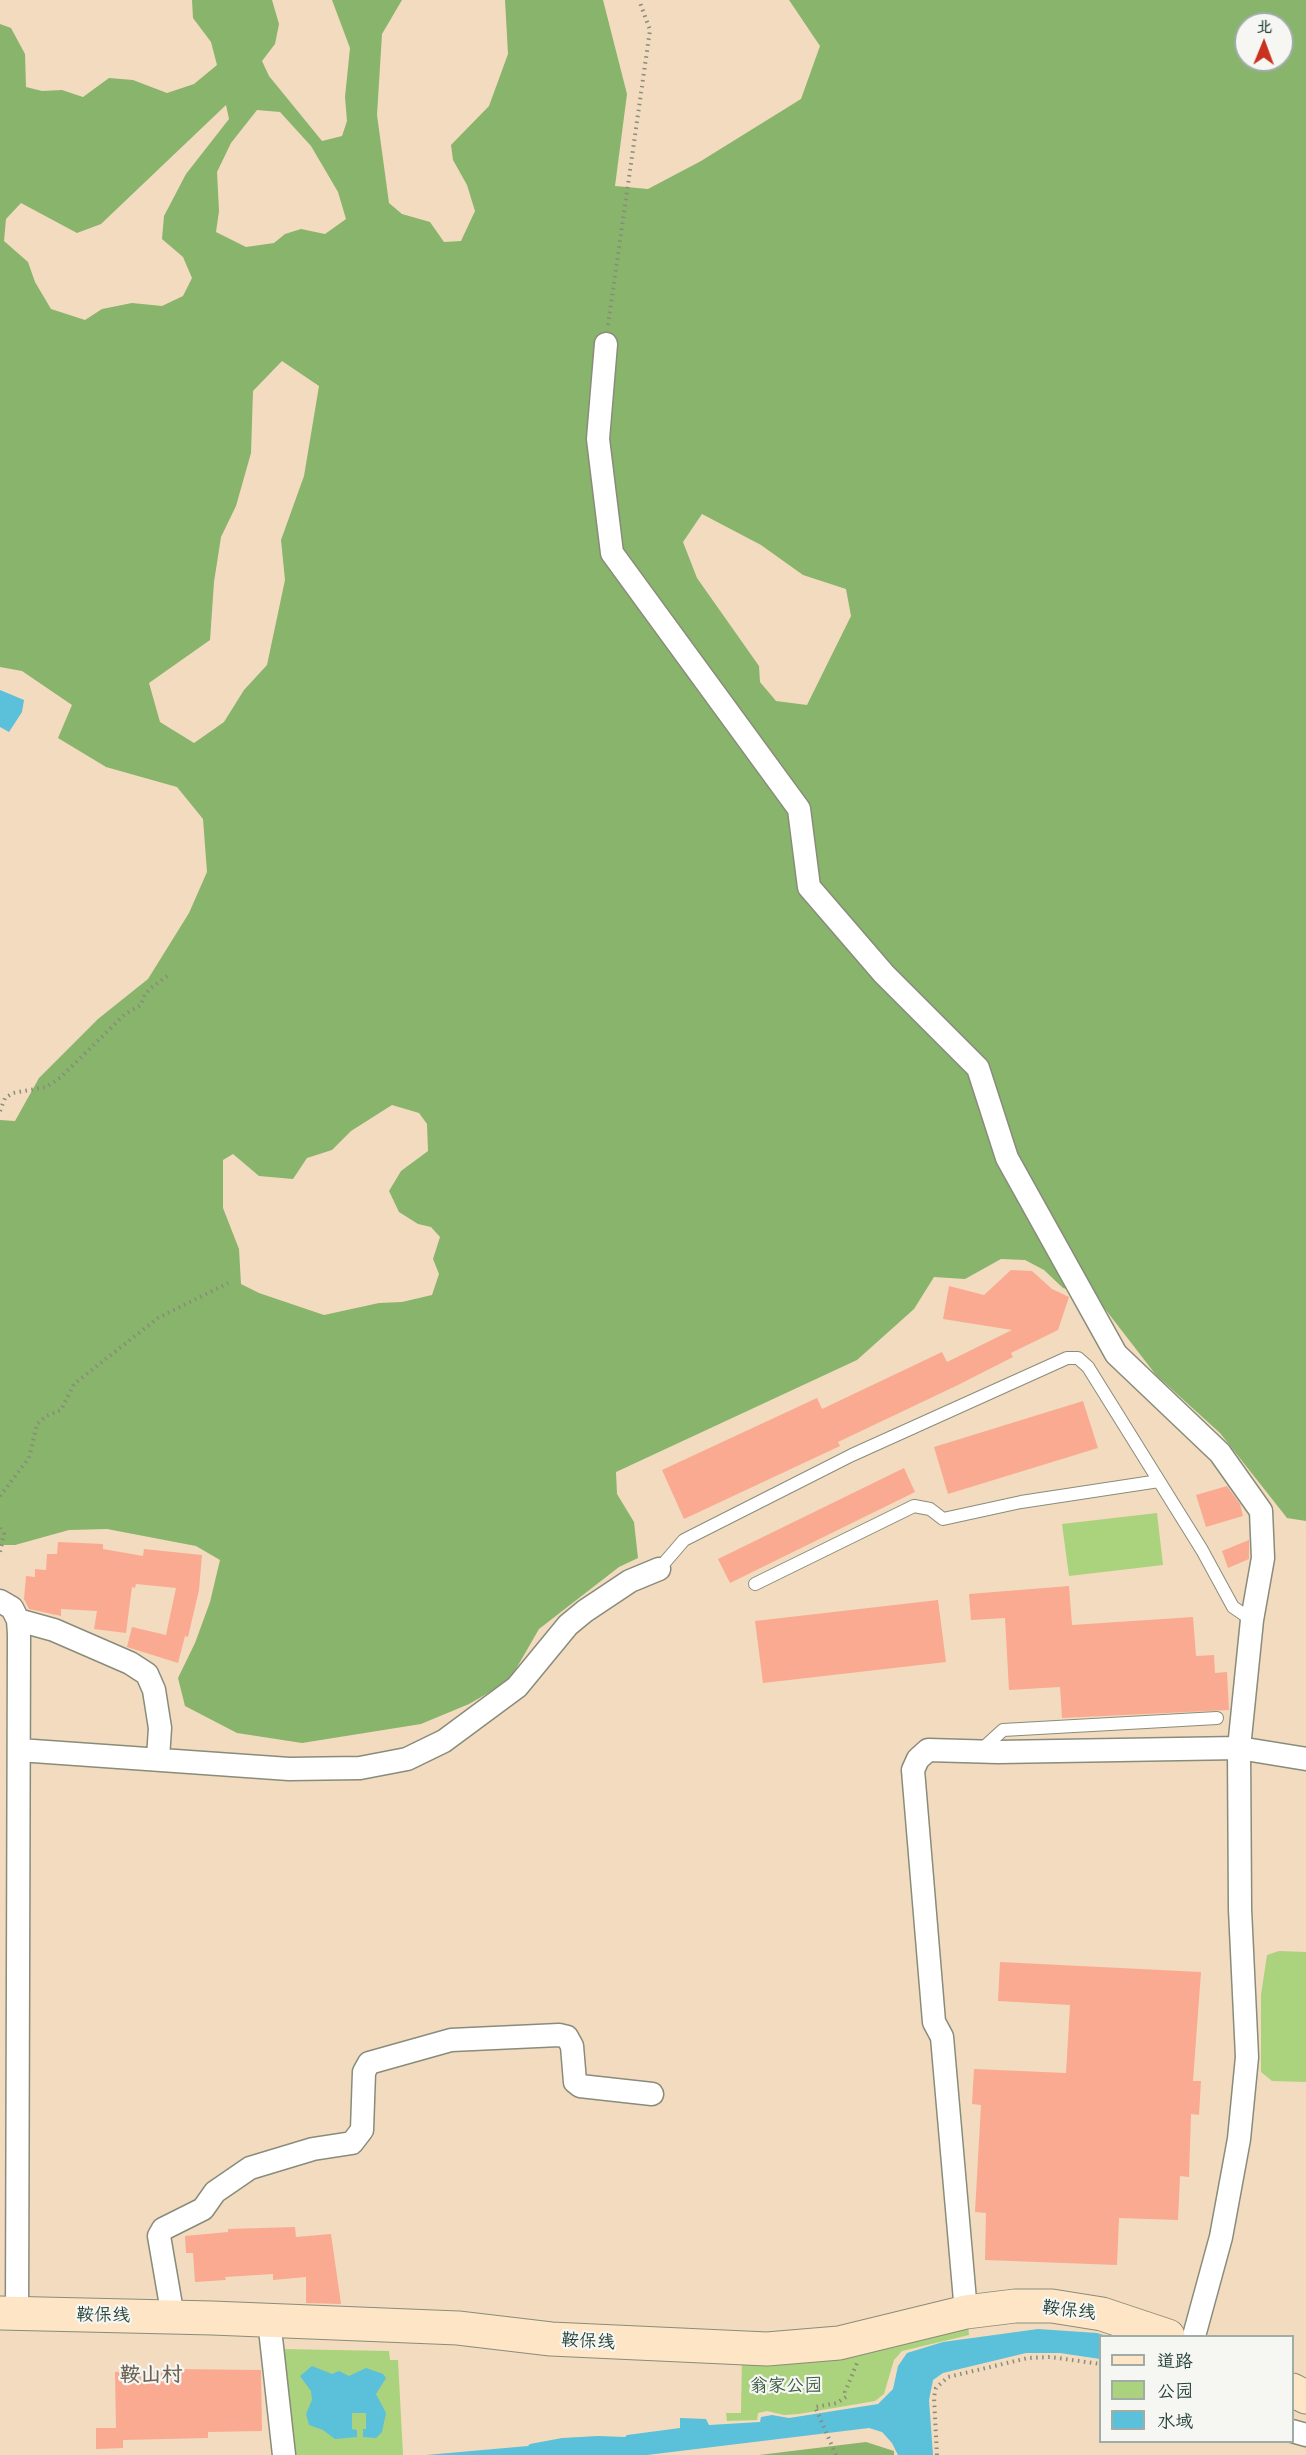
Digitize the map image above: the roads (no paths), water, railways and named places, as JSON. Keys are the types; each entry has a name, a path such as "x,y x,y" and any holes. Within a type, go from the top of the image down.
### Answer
{"main road":[{"name":"鞍保线","path":"8,2313 458,2328 551,2339 767,2349 857,2339 966,2312 1015,2306 1052,2306 1102,2314 1162,2335"}],"street":[{"path":"606,344 598,439 612,553 799,809 809,886 884,974 978,1068 1007,1158 1116,1354 1220,1453 1261,1511 1263,1558 1252,1620 1239,1748 1239,1909 1247,2057 1239,2139 1221,2237 1195,2335"},
{"path":"19,1750 289,1769 360,1768 407,1759 444,1741 517,1687 568,1625 585,1611 630,1581 659,1569"},
{"path":"0,1601 12,1608 18,1620 19,1750 8,2313"},
{"path":"18,1620 54,1630 130,1663 147,1674 154,1690 160,1728 158,1758"},
{"path":"966,2312 942,2037 933,2022 913,1770 918,1759 928,1750 980,1752 1239,1748 1306,1759"},
{"path":"173,2317 159,2236 163,2229 203,2209 215,2192 250,2168 313,2149 352,2143 362,2130 364,2072 369,2063 451,2040 559,2035 567,2037 572,2046 575,2082 580,2086 652,2094"},
{"path":"268,2320 284,2455"}],"lane":[{"path":"659,1569 684,1540 896,1433 1067,1358 1078,1358 1088,1367 1203,1550 1233,1607 1252,1620"},
{"path":"755,1584 914,1506 930,1509 943,1519 1022,1502 1159,1481"},
{"path":"980,1752 1003,1730 1217,1718"}],"water":[{"path":"0,690 24,700 22,712 9,732 0,727"},
{"path":"1038,2329 1104,2335 1099,2335 1099,2359 1060,2353 1026,2353 943,2373 933,2380 929,2400 933,2455 898,2455 892,2443 882,2432 869,2428 647,2455 426,2455 528,2446 562,2438 625,2437 680,2428 680,2418 706,2419 709,2425 760,2422 761,2417 772,2415 789,2418 878,2404 893,2389 898,2366 907,2353 943,2342"},
{"path":"312,2366 332,2374 339,2371 349,2376 366,2368 383,2374 386,2378 376,2394 386,2413 382,2432 376,2438 363,2437 363,2429 366,2429 366,2413 352,2413 352,2429 357,2430 357,2437 335,2439 323,2430 309,2425 306,2414 312,2400 311,2391 300,2376"}],"district":[{"name":"鞍山村","path":"151,2375"}],"park label":[{"name":"翁家公园","path":"786,2385"}]}
